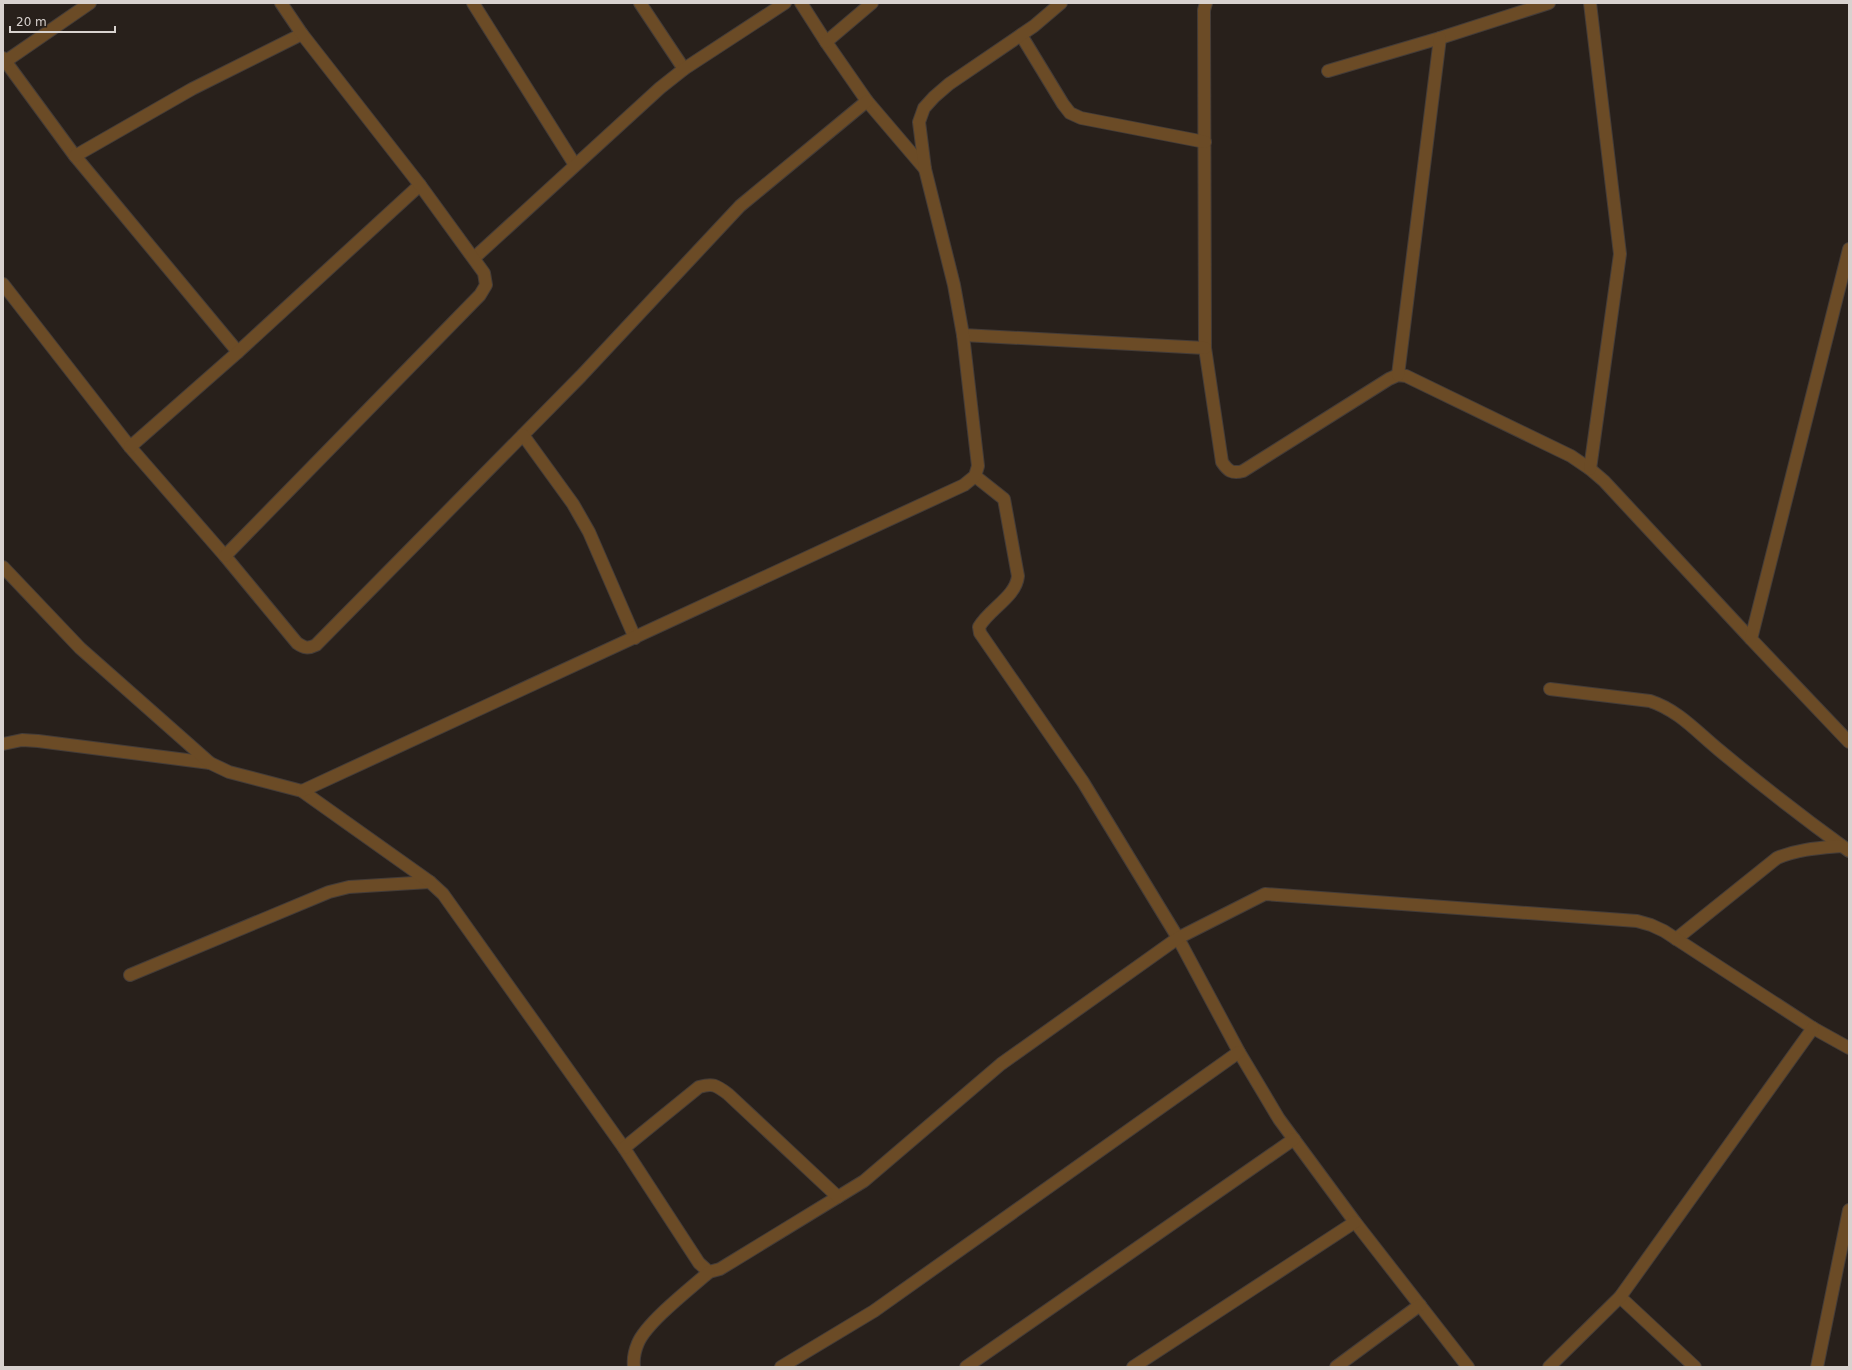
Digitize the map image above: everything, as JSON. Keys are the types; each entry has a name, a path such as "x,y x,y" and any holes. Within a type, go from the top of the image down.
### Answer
{"street":[{"path":"90,3 4,61 75,156 238,352"},
{"path":"225,556 480,295 486,285 484,273 474,258 420,185 302,34 281,3"},
{"path":"473,3 575,165"},
{"path":"640,3 684,69"},
{"path":"474,258 660,88 684,69 785,3"},
{"path":"801,3 867,101 925,169"},
{"path":"826,42 872,3"},
{"path":"302,791 964,485 975,476 978,466 963,335 954,285 925,169 920,122 924,108 949,84 1021,35 1061,3"},
{"path":"1206,3 1204,10 1205,348 1222,462 1227,470 1235,473 1243,471 1398,375 1406,376 1570,456 1590,469 1609,486 1849,742"},
{"path":"1328,70 1440,38 1549,3"},
{"path":"1590,3 1620,254 1590,469"},
{"path":"75,156 192,89 302,34"},
{"path":"1021,35 1070,113 1081,118 1204,142"},
{"path":"1398,375 1440,38"},
{"path":"3,284 130,447 225,556 297,643 303,648 309,648 316,645 581,376 740,206 867,101"},
{"path":"130,447 238,352 420,185"},
{"path":"1751,639 1849,249"},
{"path":"963,335 1205,348"},
{"path":"523,435 573,504 588,532 634,638"},
{"path":"975,476 1004,499 1018,576 1018,584 983,620 979,627 980,633 1074,768 1178,938 1239,1052 1279,1118 1355,1222 1468,1367"},
{"path":"3,567 80,648 210,763 229,772 302,791 430,882 453,906 624,1148 699,1263 709,1272"},
{"path":"1550,689 1650,701 1663,705 1673,711 1719,750 1845,848"},
{"path":"3,744 22,740 38,741 210,763"},
{"path":"1676,939 1777,858 1791,852 1810,848 1845,848"},
{"path":"130,975 329,892 349,887 430,882"},
{"path":"634,1367 634,1358 638,1342 650,1326 709,1272 720,1269 838,1197 875,1172 1002,1064 1178,938 1265,894 1637,921 1651,925 1676,939 1813,1028 1849,1048"},
{"path":"1549,1367 1620,1297 1813,1028"},
{"path":"781,1367 874,1311 1239,1052"},
{"path":"624,1148 699,1087 709,1084 718,1087 728,1094 838,1197"},
{"path":"966,1367 1294,1139"},
{"path":"1817,1367 1849,1210"},
{"path":"1132,1367 1355,1222"},
{"path":"1620,1297 1694,1367"},
{"path":"1336,1367 1420,1305"}]}
